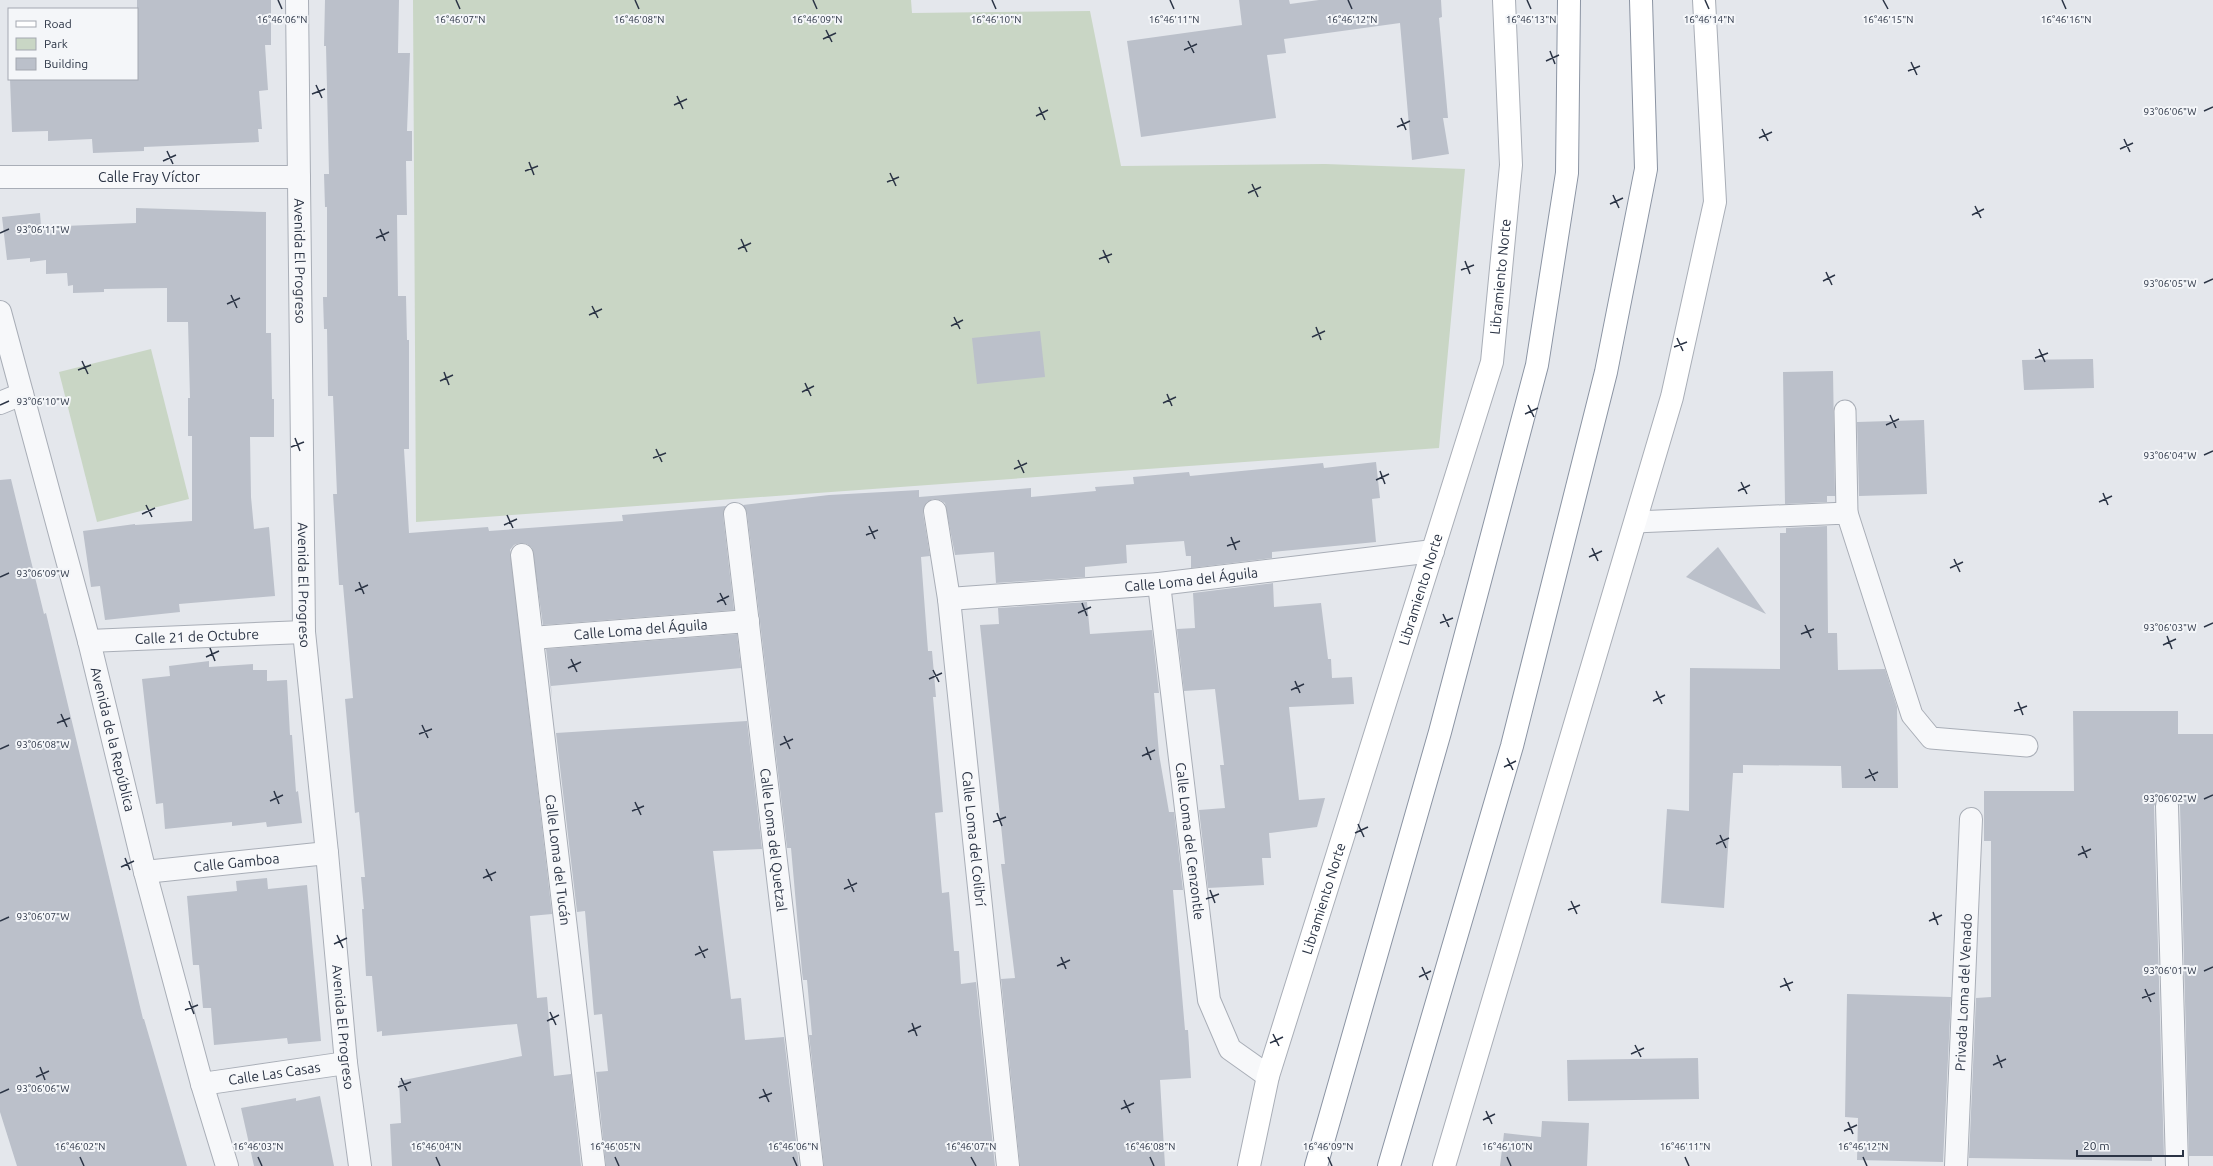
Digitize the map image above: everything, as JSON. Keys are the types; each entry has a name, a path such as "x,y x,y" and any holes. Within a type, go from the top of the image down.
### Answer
{"main road":[{"name":"Libramiento Norte","path":"1249,1166 1268,1076 1492,362 1511,165 1504,0"},
{"path":"1316,1166 1440,732 1537,365 1567,173 1569,0"},
{"path":"1388,1166 1512,746 1606,372 1646,169 1641,0"},
{"path":"1444,1166 1672,397 1715,202 1704,0"}],"street":[{"name":"Avenida El Progreso","path":"297,0 304,632 327,853 346,1063 360,1166"},
{"name":"Calle Fray Víctor","path":"0,177 299,177"},
{"name":"Avenida de la República","path":"0,312 89,642 145,872 202,1084 227,1166"},
{"path":"0,403 22,394"},
{"name":"Calle Loma del Colibrí","path":"935,511 949,599 1008,1166"},
{"name":"Calle Loma del Quetzal","path":"735,514 812,1166"},
{"name":"Calle Loma del Águila","path":"949,599 1159,584 1433,552"},
{"name":"Calle Loma del Tucán","path":"522,555 594,1166"},
{"name":"Calle Loma del Cenzontle","path":"1159,584 1209,1000 1230,1049 1268,1076"},
{"name":"Calle Loma del Águila","path":"532,638 748,621"},
{"name":"Calle 21 de Octubre","path":"89,642 304,632"},
{"path":"2167,806 2177,1166"},
{"name":"Privada Loma del Venado","path":"1956,1166 1971,819"},
{"name":"Calle Gamboa","path":"145,872 327,853"},
{"name":"Calle Las Casas","path":"202,1084 346,1063"}],"lane":[{"path":"1845,412 1847,513 1912,715 1931,738 2027,746"},
{"path":"1635,522 1847,513"}],"green space":[{"path":"413,0 911,0 912,13 1090,11 1121,166 1325,164 1465,169 1439,448 416,522"},
{"path":"151,349 189,499 97,522 59,372"}],"building":[{"path":"137,0 271,0 271,45 265,45 268,90 259,91 262,129 258,129 259,142 144,147 144,151 93,153 92,139 48,141 48,131 12,132 10,80 138,80"},
{"path":"325,0 399,0 398,53 410,53 407,131 412,131 412,161 406,161 407,215 397,215 398,296 406,296 407,340 409,340 409,449 404,449 409,533 488,527 489,531 623,521 622,515 726,506 723,515 734,610 543,625 532,548 527,544 520,543 514,545 510,550 552,914 530,916 537,998 547,997 554,1076 571,1074 581,1166 392,1166 390,1124 401,1123 399,1081 522,1056 517,1024 382,1036 382,1031 377,1032 372,976 366,976 362,909 364,909 361,877 365,877 359,812 355,813 345,699 353,698 343,585 339,585 333,494 337,494 333,396 328,396 327,329 324,329 323,297 327,297 327,207 325,207 324,174 329,174 326,46 324,46"},
{"path":"1239,0 1289,0 1290,4 1319,0 1441,0 1442,17 1439,18 1448,118 1443,118 1449,154 1412,160 1400,23 1284,39 1286,53 1267,55 1276,118 1141,137 1127,41 1242,25"},
{"path":"136,208 266,212 266,333 271,333 274,437 250,437 251,497 254,529 269,527 275,596 179,604 180,612 105,620 100,586 91,587 83,531 135,524 192,521 192,436 188,436 188,398 190,398 188,322 167,322 167,288 104,289 104,292 73,293 73,285 68,286 67,273 46,274 46,260 30,262 30,258 7,260 2,217 40,213 41,227 136,223"},
{"path":"1040,331 1045,377 977,384 972,338"},
{"path":"2093,359 2094,388 2024,390 2022,360"},
{"path":"1833,371 1835,496 1827,496 1827,502 1785,504 1783,372"},
{"path":"1924,420 1927,494 1859,496 1857,422"},
{"path":"1376,462 1380,498 1372,499 1376,542 1272,552 1272,558 1191,568 1191,556 1186,556 1184,541 1126,545 1127,563 1085,567 1085,577 996,583 994,552 955,555 945,503 940,500 933,499 927,502 923,513 930,556 921,557 928,651 932,651 936,697 933,697 943,812 935,813 942,893 949,892 954,951 959,951 961,984 976,982 995,1166 824,1166 809,1035 812,1035 807,980 803,980 802,972 791,848 787,848 747,513 743,505 829,495 919,490 919,497 1031,488 1031,497 1096,491 1095,487 1134,484 1133,477 1189,472 1190,476 1323,463 1324,468"},
{"path":"11,479 44,614 46,613 143,1019 187,1166 17,1166 0,1112 0,480"},
{"path":"1827,526 1828,633 1837,633 1838,670 1885,669 1897,707 1898,788 1842,788 1841,766 1743,765 1743,773 1733,773 1724,908 1661,903 1667,809 1689,811 1690,668 1780,669 1780,533 1786,533 1786,528"},
{"path":"1718,547 1766,614 1686,577"},
{"path":"1273,583 1274,607 1321,603 1328,659 1331,659 1332,678 1352,677 1354,704 1289,707 1299,800 1325,798 1317,827 1269,833 1271,858 1262,858 1264,885 1208,888 1199,810 1225,808 1220,765 1224,765 1215,689 1184,691 1177,629 1195,628 1193,593"},
{"path":"1087,602 1090,634 1152,630 1159,693 1154,693 1159,754 1169,812 1174,812 1183,890 1173,890 1185,1030 1188,1030 1191,1078 1160,1080 1165,1166 1020,1166 1001,979 1015,978 1001,864 1005,864 980,625 999,624 998,608"},
{"path":"737,634 741,668 551,686 552,699 546,649"},
{"path":"209,661 209,667 253,664 253,670 267,670 267,681 287,680 290,735 292,735 296,792 298,791 302,823 267,827 266,822 232,826 232,822 165,829 163,803 156,804 142,679 170,676 169,666"},
{"path":"2073,711 2178,711 2178,734 2213,734 2213,1156 2189,1156 2180,806 2177,799 2167,794 2160,796 2154,806 2164,1157 2152,1157 2152,1161 1969,1158 1976,998 1991,997 1991,841 1984,841 1984,791 2074,791"},
{"path":"747,721 762,849 713,851 731,999 741,998 745,1040 784,1037 799,1166 606,1166 596,1072 608,1071 602,1014 594,1015 585,911 577,912 556,733"},
{"path":"267,878 268,889 307,885 321,1041 288,1044 287,1038 214,1045 211,1008 203,1008 199,965 193,965 187,896 237,891 236,881"},
{"path":"1847,994 1951,997 1943,1162 1857,1160 1858,1118 1845,1117"},
{"path":"1698,1058 1699,1099 1568,1101 1567,1060"},
{"path":"320,1096 334,1166 254,1166 241,1108 296,1098 296,1101"},
{"path":"1542,1121 1589,1123 1587,1166 1500,1166 1504,1133 1541,1137"}]}
